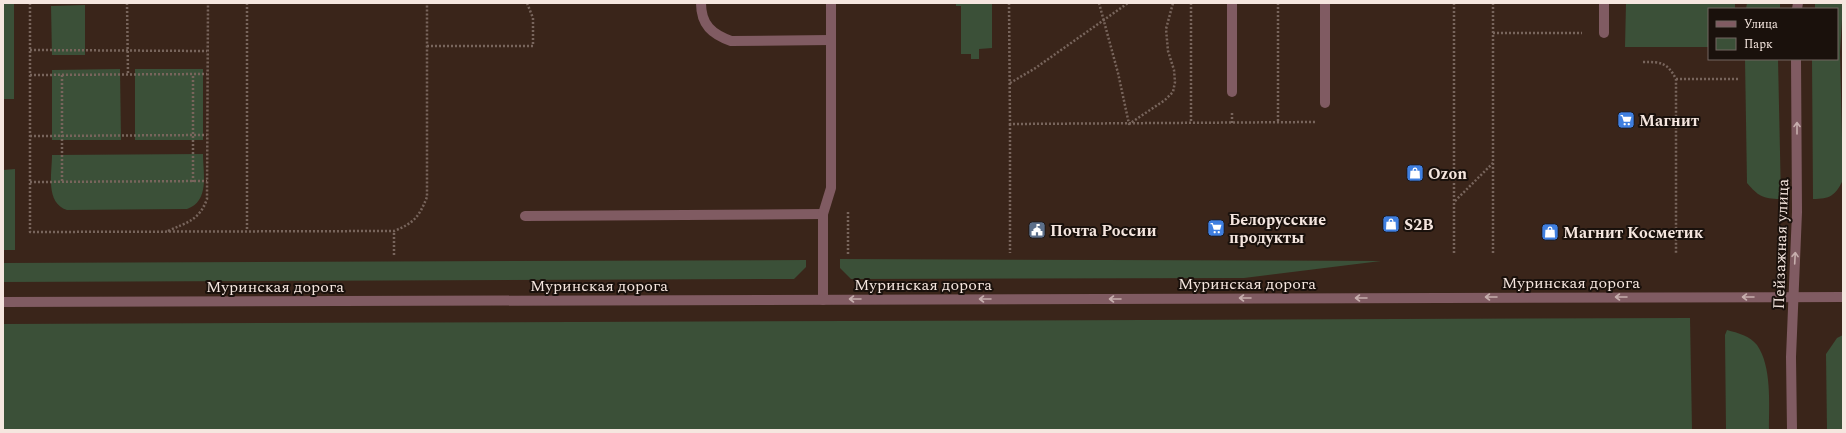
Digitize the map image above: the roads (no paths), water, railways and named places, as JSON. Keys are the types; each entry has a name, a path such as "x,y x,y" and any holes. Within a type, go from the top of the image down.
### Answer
{"street":[{"path":"701,3 701,11 706,25 717,36 731,41 831,40"},
{"path":"823,300 823,214 831,188 831,3"},
{"path":"1232,3 1232,92"},
{"path":"1325,3 1325,103"},
{"path":"1604,3 1604,33"},
{"name":"Пейзажная улица","path":"1792,430 1791,357 1797,212 1796,60"},
{"path":"525,216 823,214"},
{"name":"Муринская дорога","path":"3,302 1843,297"}],"place":[{"name":"Магнит","path":"1626,120"},
{"name":"Ozon","path":"1415,173"},
{"name":"S2B","path":"1391,224"},
{"name":"Белорусские продукты","path":"1216,228"},
{"name":"Почта России","path":"1037,230"},
{"name":"Магнит Косметик","path":"1550,232"}]}
